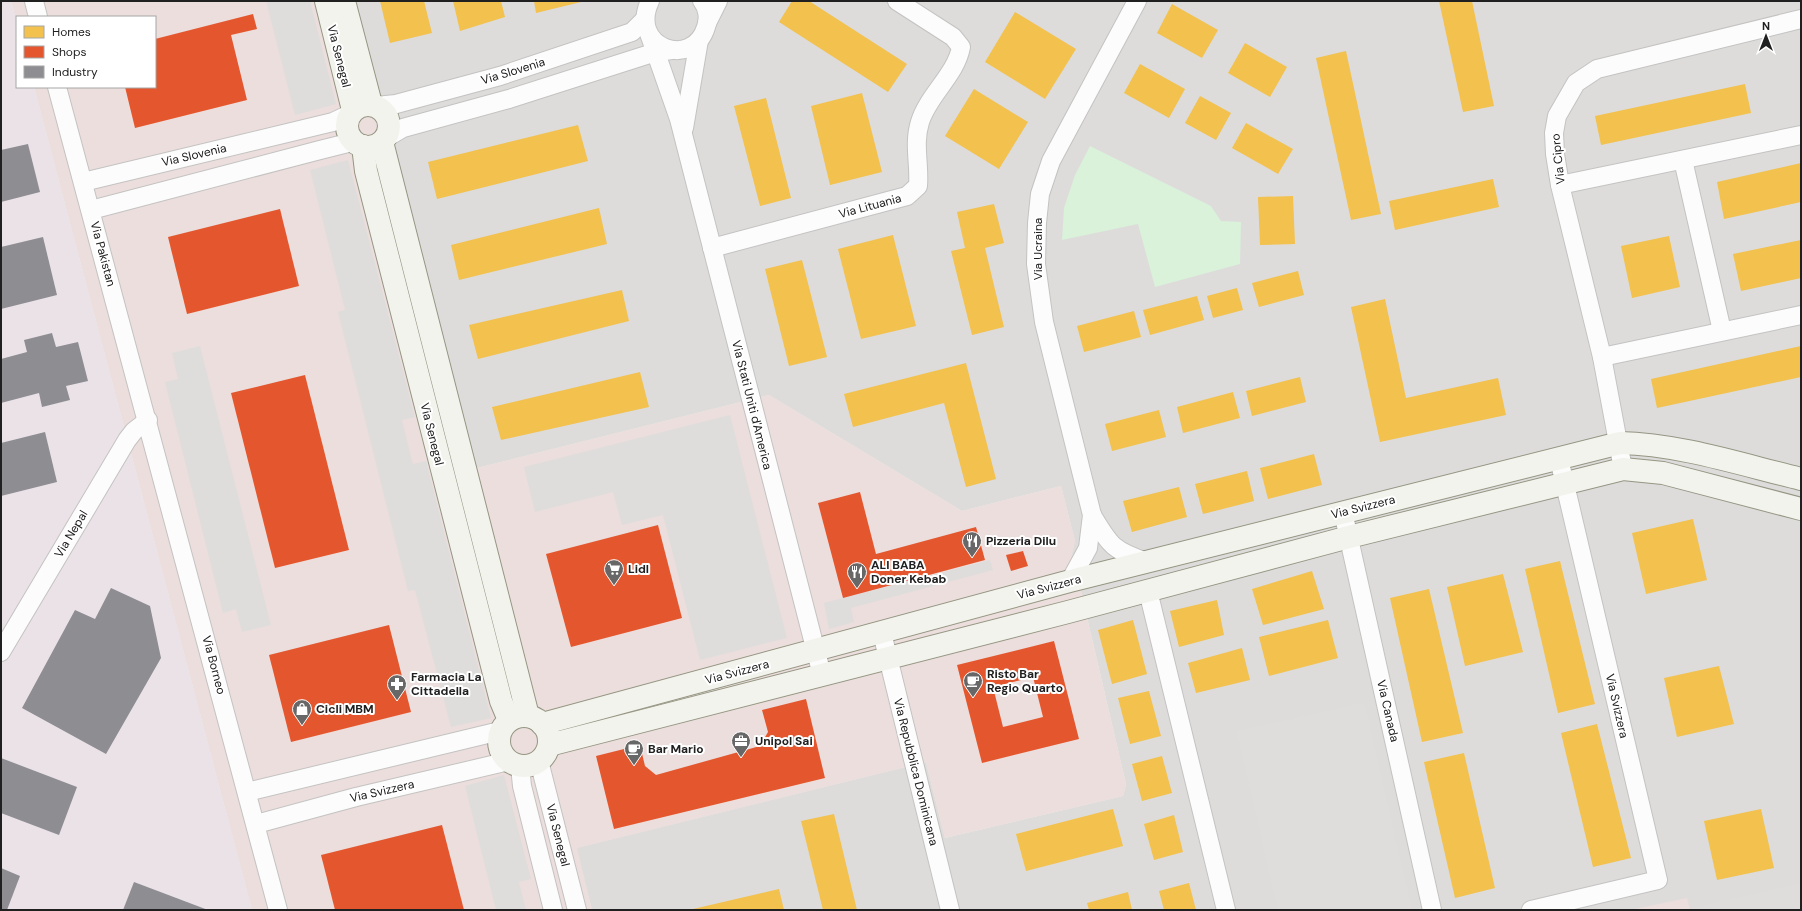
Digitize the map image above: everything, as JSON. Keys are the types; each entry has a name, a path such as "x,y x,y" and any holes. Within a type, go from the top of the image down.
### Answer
{"main road":[{"name":"Via Senegal","path":"326,1 362,109"},
{"name":"Via Senegal","path":"344,1 362,109"},
{"path":"362,109 386,113 389,119 389,132 372,142 348,133 348,120 362,109"},
{"name":"Via Senegal","path":"372,142 520,723"},
{"name":"Via Svizzera","path":"520,723 816,650 1070,581 1620,443 1643,444 1676,449 1801,479"},
{"name":"Via Svizzera","path":"529,758 822,675 1148,591 1349,537 1623,469 1663,473 1801,509"},
{"path":"520,723 549,738 529,758 503,755 499,748 520,723"}],"street":[{"path":"34,1 38,16"},
{"path":"702,1 707,13 708,23"},
{"name":"Via Stati Uniti d'America","path":"683,135 699,40 705,32 718,1"},
{"name":"Via Lituania","path":"712,248 907,196 918,186 916,152 917,133 920,121 929,104 959,58 961,47 953,37 897,1"},
{"name":"Via Ucraina","path":"1138,1 1051,161 1040,194 1037,223 1036,264 1044,322 1092,515 1106,539 1114,547 1123,554 1146,562"},
{"name":"Via Cipro","path":"1623,469 1620,443 1602,357 1560,185 1554,133 1557,116 1576,83 1597,69 1801,19"},
{"name":"Via Slovenia","path":"83,182 333,122 362,109 396,104 500,76 632,32 652,32"},
{"path":"652,32 687,48 699,40"},
{"name":"Via Slovenia","path":"91,210 348,143 372,142 403,128 509,99 652,32"},
{"name":"Via Stati Uniti d'America","path":"652,32 683,135 822,675"},
{"name":"Via Pakistan","path":"57,88 148,420"},
{"path":"1560,185 1801,135"},
{"path":"1683,160 1722,331"},
{"path":"1602,357 1801,315"},
{"name":"Via Nepal","path":"1,652 127,440 134,431 148,420"},
{"name":"Via Borneo","path":"148,420 248,792 278,910"},
{"name":"Via Svizzera","path":"1531,910 1658,880 1559,459"},
{"name":"Via Canada","path":"1343,512 1432,910"},
{"name":"Via Ucraina","path":"1070,581 1088,548 1092,515"},
{"path":"1148,591 1226,910"},
{"name":"Via Repubblica Dominicana","path":"882,633 950,910"},
{"name":"Via Svizzera","path":"248,792 520,723"},
{"name":"Via Svizzera","path":"256,824 356,797 529,758"},
{"name":"Via Senegal","path":"529,758 522,786 553,910"},
{"name":"Via Senegal","path":"529,758 577,910"}],"shaded area":[{"path":"1,1 11,1 16,19 16,88 34,88 252,910 1,910"},
{"path":"11,1 356,1 473,469 769,395 962,511 1061,486 1075,541 1072,554 1126,784 1123,796 945,838 926,762 577,848 592,910 252,910 34,88 156,88 156,16 16,16 16,19"},
{"path":"266,1 310,1 336,104 295,115"},
{"path":"356,1 1801,1 1801,910 592,910 576,848 926,762 945,838 1123,796 1126,784 1072,553 1075,541 1061,486 962,511 769,395 473,469"},
{"path":"348,160 415,417 402,420 413,464 426,461 491,718 451,727 415,590 408,591 338,312 345,310 310,170"},
{"path":"200,346 271,625 242,632 236,609 223,613 165,382 178,379 172,353"},
{"path":"730,415 787,638 700,660 663,515 622,525 613,492 535,512 524,467"},
{"path":"990,560 993,570 851,608 854,622 829,629 824,603"},
{"path":"1364,703 1412,910 1278,910 1237,731"},
{"path":"504,775 531,879 519,882 526,910 496,910 465,786"},
{"path":"1801,883 1801,910 1689,909"},
{"path":"1687,898 1690,910 1630,910"}],"green space":[{"path":"1090,146 1211,206 1221,221 1241,222 1240,264 1155,287 1138,224 1062,240 1064,208 1075,175"}],"building: Homes":[{"path":"380,1 424,1 432,33 390,43"},
{"path":"453,1 501,1 505,17 460,31"},
{"path":"534,1 581,1 581,2 536,13"},
{"path":"792,1 809,1 907,64 888,92 779,22"},
{"path":"1439,1 1472,1 1494,106 1463,112"},
{"path":"1172,4 1218,30 1202,58 1157,33"},
{"path":"1015,12 1076,49 1045,99 985,62"},
{"path":"1245,43 1287,67 1270,97 1228,73"},
{"path":"1346,51 1381,214 1351,220 1316,58"},
{"path":"1140,64 1185,89 1169,118 1124,93"},
{"path":"1745,84 1751,113 1601,145 1595,116"},
{"path":"974,89 1028,122 999,169 945,136"},
{"path":"862,93 882,172 830,185 811,106"},
{"path":"1200,96 1231,113 1216,140 1185,123"},
{"path":"766,98 791,198 760,206 734,106"},
{"path":"1246,123 1293,149 1278,174 1232,148"},
{"path":"578,125 588,161 437,199 428,162"},
{"path":"1801,163 1801,202 1724,219 1717,182"},
{"path":"1493,179 1499,207 1395,230 1389,201"},
{"path":"1293,196 1295,244 1260,245 1258,197"},
{"path":"994,204 1004,243 985,248 1004,327 972,335 951,251 965,248 957,212"},
{"path":"599,208 607,244 459,280 451,245"},
{"path":"893,235 916,326 861,339 838,249"},
{"path":"1669,236 1680,287 1632,298 1621,246"},
{"path":"1801,240 1801,278 1741,291 1733,254"},
{"path":"802,260 827,357 789,366 765,269"},
{"path":"1298,271 1304,295 1259,307 1252,283"},
{"path":"1237,288 1243,310 1213,318 1207,296"},
{"path":"622,290 629,321 478,359 469,325"},
{"path":"1197,296 1204,320 1150,335 1143,310"},
{"path":"1385,299 1406,398 1498,378 1506,415 1380,442 1351,307"},
{"path":"1134,311 1141,337 1084,352 1077,326"},
{"path":"1801,346 1801,377 1657,408 1651,379"},
{"path":"966,363 996,479 966,487 944,403 853,427 844,394"},
{"path":"640,372 649,407 501,440 492,407"},
{"path":"1300,377 1306,402 1252,416 1246,391"},
{"path":"1233,392 1240,418 1183,433 1177,407"},
{"path":"1159,410 1166,437 1112,451 1105,424"},
{"path":"1314,454 1322,485 1268,499 1260,468"},
{"path":"1247,471 1254,501 1203,514 1195,484"},
{"path":"1179,487 1187,517 1132,532 1123,501"},
{"path":"1693,519 1707,580 1646,594 1632,533"},
{"path":"1560,561 1595,704 1558,713 1525,569"},
{"path":"1312,571 1324,609 1263,625 1252,589"},
{"path":"1503,574 1523,652 1465,666 1447,587"},
{"path":"1429,589 1463,733 1422,742 1390,598"},
{"path":"1217,600 1224,635 1179,647 1170,611"},
{"path":"1133,620 1147,674 1112,684 1098,630"},
{"path":"1328,620 1338,658 1269,676 1259,637"},
{"path":"1242,648 1250,680 1196,693 1188,663"},
{"path":"1719,666 1734,724 1677,737 1664,678"},
{"path":"1149,691 1161,736 1130,744 1118,698"},
{"path":"1597,724 1631,858 1593,867 1561,733"},
{"path":"1464,753 1495,888 1455,898 1424,762"},
{"path":"1162,756 1172,793 1142,801 1132,764"},
{"path":"1113,809 1123,846 1026,871 1016,834"},
{"path":"1761,809 1774,868 1717,880 1704,821"},
{"path":"834,814 857,910 823,910 801,821"},
{"path":"1174,815 1183,852 1154,860 1144,824"},
{"path":"1189,883 1196,910 1164,910 1159,891"},
{"path":"779,889 784,910 693,910 693,909"},
{"path":"1128,892 1132,910 1089,910 1087,903"}],"building: Shops":[{"path":"253,14 257,29 231,35 247,100 135,128 125,88 156,88 156,39"},
{"path":"280,209 299,286 187,314 168,237"},
{"path":"305,375 349,550 275,568 231,393"},
{"path":"860,492 876,554 976,527 985,560 843,598 818,503"},
{"name":"Lidl","path":"658,525 682,618 571,647 546,554"},
{"path":"1023,551 1028,566 1011,571 1006,555"},
{"path":"389,625 411,712 291,742 269,655"},
{"path":"1054,641 1079,739 982,763 957,665","holes":["1033,677 1043,717 1003,727 993,687"]},
{"path":"806,699 825,778 614,829 596,756 640,745 645,766 656,775 760,746 768,732 762,710"},
{"path":"442,825 464,910 335,910 321,855"}],"building: Industry":[{"path":"28,144 40,192 1,202 1,150"},
{"path":"43,237 57,295 1,309 1,247"},
{"path":"52,333 56,347 78,342 88,381 66,386 70,400 42,407 39,393 1,403 1,359 27,352 24,340"},
{"path":"45,432 57,482 1,496 1,443"},
{"path":"111,588 150,606 161,658 106,754 22,708 75,610 95,619"},
{"path":"1,758 77,787 59,835 1,813"},
{"path":"1,868 20,876 7,910 1,910"},
{"path":"134,882 208,910 123,910"}],"place":[{"name":"Pizzeria Dilu","path":"972,558"},
{"name":"Lidl","path":"614,586"},
{"name":"ALI BABA Doner Kebab","path":"857,589"},
{"name":"Risto Bar Regio Quarto","path":"973,698"},
{"name":"Farmacia La Cittadella","path":"397,701"},
{"name":"Cicli MBM","path":"302,726"},
{"name":"Unipol Sai","path":"741,758"},
{"name":"Bar Mario","path":"634,766"}]}
